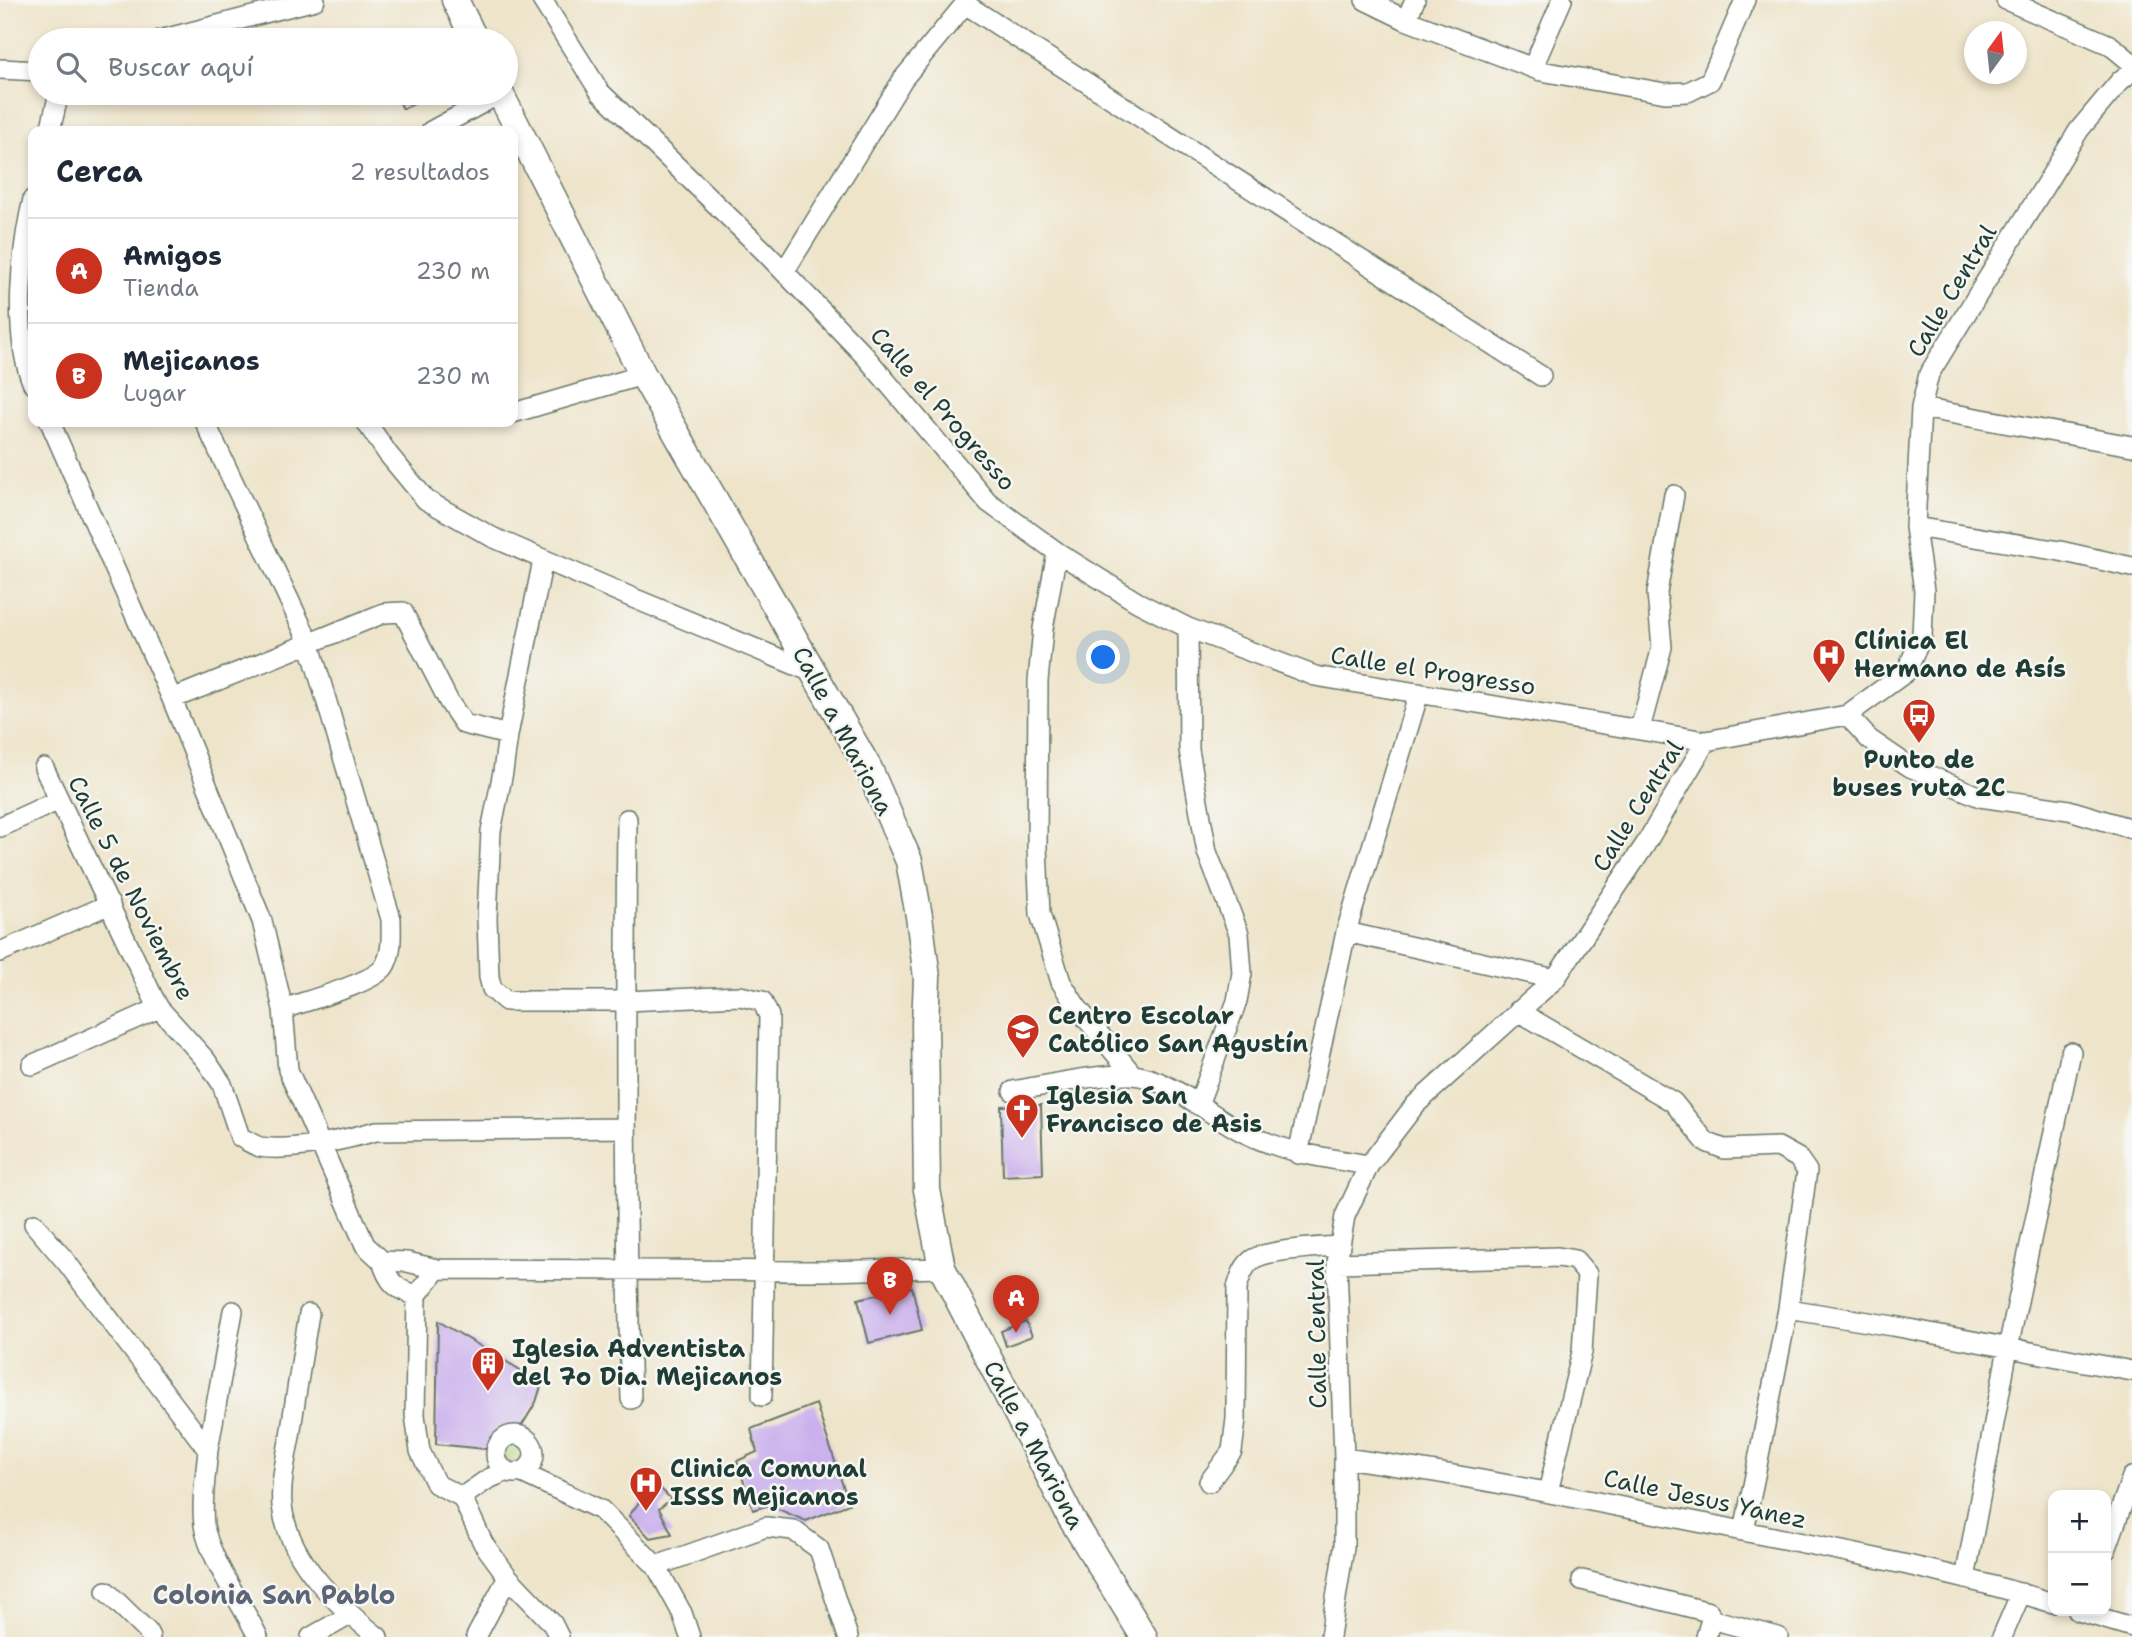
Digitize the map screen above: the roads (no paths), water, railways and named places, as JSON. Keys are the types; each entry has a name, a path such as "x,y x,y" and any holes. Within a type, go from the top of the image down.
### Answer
{"main road":[{"path":"455,0 469,28"},
{"name":"Calle a Mariona","path":"506,105 517,126"},
{"name":"Calle a Mariona","path":"518,128 643,375 869,769 909,861 927,978 925,1024 928,1190 942,1268 1071,1518 1144,1637"}],"street":[{"path":"206,28 315,0"},
{"name":"Calle el Progresso","path":"542,0 600,92 784,272 865,356 988,502 1057,552 1136,602 1188,628 1315,676 1706,741"},
{"path":"1365,0 1406,20 1541,71 1665,93 1688,92 1710,81 1745,0"},
{"path":"1406,20 1415,0"},
{"path":"1533,67 1562,0"},
{"path":"2006,0 2110,45 2132,63"},
{"path":"784,272 903,79 967,2 1541,376"},
{"path":"0,69 28,70"},
{"name":"Calle Central","path":"1331,1637 1344,1547 1338,1254 1345,1216 1369,1166 1415,1105 1555,979 1645,845 1706,741 1847,715 1906,672 1922,636 1924,592 1915,527 1921,408 1929,374 2079,130 2128,81"},
{"path":"51,126 56,105"},
{"path":"440,126 478,105"},
{"path":"28,238 19,303 28,372"},
{"path":"518,412 643,375"},
{"path":"1921,408 2132,446"},
{"path":"52,427 172,699 262,921 283,1009 288,1070 365,1245 382,1261 388,1278 405,1293 417,1295"},
{"path":"207,427 309,642 391,919 392,943 384,967 370,978 283,1009"},
{"path":"369,427 426,500 492,537 812,672"},
{"path":"1640,729 1662,647 1657,593 1674,495"},
{"path":"1915,527 2060,551 2132,567"},
{"path":"1057,552 1043,629 1038,681 1037,847 1040,914 1060,982 1132,1075"},
{"path":"543,560 491,831 487,918 489,977 492,989 506,1001 625,1001 740,996 762,1001 769,1016 762,1396"},
{"path":"172,699 384,613 403,612 449,702 464,724 508,735"},
{"path":"1188,628 1189,750 1207,852 1239,934 1242,973 1237,1001 1198,1105"},
{"path":"1298,1154 1346,932 1419,693"},
{"path":"1847,715 1869,739 1910,767 1980,797 2069,810 2132,830"},
{"name":"Calle 5 de Noviembre","path":"44,768 159,1008 205,1059 222,1084 240,1137 257,1146 279,1147 347,1139 376,1131 626,1128"},
{"path":"0,827 59,800"},
{"path":"627,819 625,1001 631,1399"},
{"path":"0,952 110,904"},
{"path":"1346,932 1555,979"},
{"path":"32,1065 159,1008"},
{"path":"1518,1011 1673,1102 1706,1142 1724,1149 1778,1147 1798,1158 1807,1171 1787,1309 1744,1531"},
{"path":"1965,1578 2008,1348 2071,1052"},
{"path":"1013,1091 1132,1075 1168,1087 1244,1133 1298,1154 1369,1166"},
{"path":"34,1224 67,1263 208,1450"},
{"path":"1209,1482 1232,1451 1236,1419 1237,1288 1241,1273 1253,1259 1288,1251 1558,1257 1576,1261 1587,1274 1582,1352 1548,1492"},
{"path":"382,1261 407,1262 437,1269 825,1271 942,1268"},
{"path":"437,1269 417,1295 415,1415 420,1451 436,1484 462,1497 483,1543 508,1577 552,1623 559,1637"},
{"path":"1787,1309 2132,1371"},
{"path":"233,1311 208,1450 203,1502 204,1527 212,1550 258,1637"},
{"path":"309,1314 284,1474 282,1505 289,1529 313,1576 350,1615 379,1637"},
{"name":"Calle Jesus Yanez","path":"1344,1458 1442,1471 1744,1531 1965,1578 2048,1601"},
{"path":"462,1497 488,1479 513,1472 601,1510 656,1566 682,1613 690,1637"},
{"path":"2111,1536 2132,1477"},
{"path":"656,1566 766,1527 793,1530 819,1549 848,1637"},
{"path":"476,1637 508,1577"},
{"path":"1582,1580 1709,1612 1708,1628 1778,1637"},
{"path":"106,1591 150,1637"},
{"path":"2002,1637 2021,1593"},
{"path":"312,1637 350,1615"},
{"path":"2098,1616 2132,1627"}],"place":[{"name":"Clínica El Hermano de Asís","path":"1829,685"},
{"name":"Punto de buses ruta 2C","path":"1919,745"},
{"name":"Centro Escolar Católico San Agustín","path":"1023,1060"},
{"name":"Iglesia San Francisco de Asis","path":"1022,1140"},
{"name":"Mejicanos","path":"890,1315"},
{"name":"Amigos","path":"1016,1333"},
{"name":"Iglesia Adventista del 7o Dia. Mejicanos","path":"488,1393"},
{"name":"Clinica Comunal ISSS Mejicanos","path":"646,1513"}],"district":[{"name":"Colonia San Pablo","path":"274,1595"}]}
